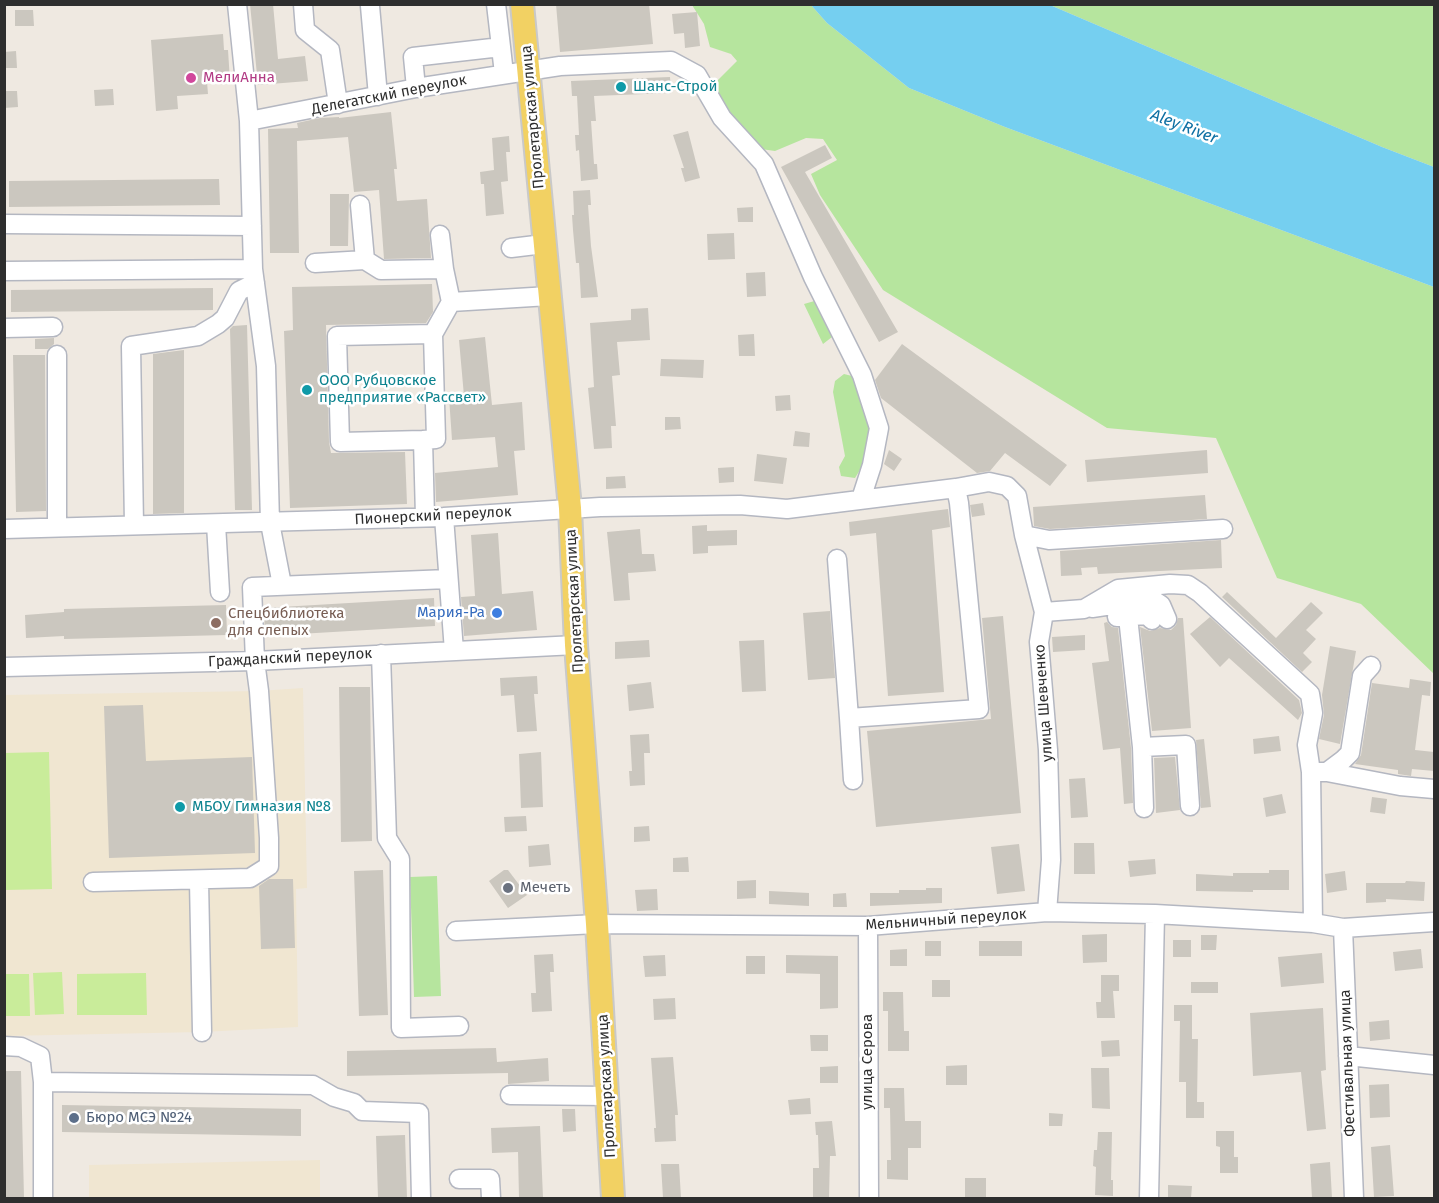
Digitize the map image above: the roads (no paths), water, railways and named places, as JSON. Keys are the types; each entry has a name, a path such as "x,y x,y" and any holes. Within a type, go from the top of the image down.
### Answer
{"main road":[{"name":"Пролетарская улица","path":"522,4 570,508 576,645 597,924 614,1198"}],"street":[{"path":"237,4 249,121 254,276 266,366 270,523 282,585"},
{"path":"303,4 305,30 330,50 338,104"},
{"path":"496,4 504,74"},
{"path":"370,6 378,96"},
{"path":"416,88 412,57 501,48"},
{"path":"530,71 560,66 671,61 697,75 722,118 764,164 813,277 862,375 879,428 872,465 861,499"},
{"name":"Делегатский переулок","path":"249,121 416,88 530,71"},
{"path":"360,205 365,260"},
{"path":"4,224 252,226"},
{"path":"433,334 337,336 340,442 436,439 433,334 451,302 440,235"},
{"path":"511,248 544,244"},
{"path":"315,263 365,260 381,270 444,269"},
{"path":"4,271 254,276"},
{"path":"134,525 130,346 198,336 225,318 239,291 254,276"},
{"path":"451,302 549,296"},
{"path":"4,328 53,327"},
{"path":"57,355 57,527"},
{"path":"423,440 425,517"},
{"name":"Пионерский переулок","path":"4,529 444,517 570,508 740,505 787,509 989,482 1007,486 1017,496"},
{"path":"849,718 979,709 956,488"},
{"name":"улица Шевченко","path":"1017,496 1024,535 1044,612 1039,642 1048,750 1051,860 1047,912"},
{"path":"444,517 454,651"},
{"path":"216,524 220,592"},
{"path":"1024,535 1049,540 1223,530"},
{"path":"837,559 853,780"},
{"path":"93,882 249,878 268,866 269,838 260,692 255,661 252,587 448,579"},
{"path":"1084,609 1118,589 1170,584 1188,585 1200,593 1310,694 1313,713 1307,745 1319,772 1313,923"},
{"path":"1044,612 1152,600 1161,605 1160,619 1147,615 1091,618 1084,609"},
{"path":"1128,617 1143,747 1144,808"},
{"name":"Гражданский переулок","path":"4,667 255,661 576,645"},
{"path":"381,654 387,838 400,859 401,1028 459,1026"},
{"path":"1319,772 1343,760 1350,753 1362,676 1371,666"},
{"path":"1143,747 1186,745 1190,806"},
{"path":"1319,772 1400,786 1434,789"},
{"path":"200,880 202,1032"},
{"name":"Мельничный переулок","path":"456,931 597,924 868,926 1047,912 1155,914 1313,923 1343,928 1434,922"},
{"path":"1149,1198 1155,914"},
{"name":"улица Серова","path":"868,926 869,1198"},
{"name":"Фестивальная улица","path":"1343,928 1354,1198"},
{"path":"4,1046 21,1047 40,1056 43,1082 43,1198"},
{"path":"1348,1056 1434,1065"},
{"path":"43,1082 314,1085 334,1097 354,1103 362,1111 419,1113 421,1198"},
{"path":"510,1095 608,1096"},
{"path":"459,1179 490,1179 491,1198"}],"water":[{"name":"Aley River","path":"811,5 1050,5 1434,167 1434,287 1005,127 909,88 827,23"}],"place":[{"name":"МелиАнна","path":"191,78"},
{"name":"Шанс-Строй","path":"621,87"},
{"name":"ООО Рубцовское предприятие «Рассвет»","path":"307,390"},
{"name":"Мария-Ра","path":"497,613"},
{"name":"Спецбиблиотека для слепых","path":"216,623"},
{"name":"МБОУ Гимназия №8","path":"180,807"},
{"name":"Мечеть","path":"508,888"},
{"name":"Бюро МСЭ №24","path":"74,1118"}]}
